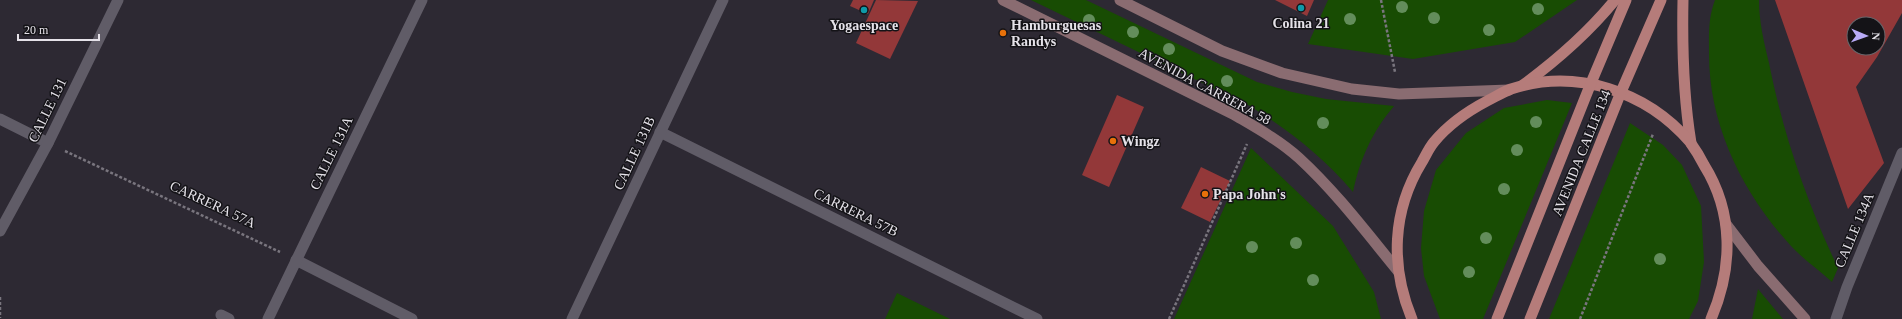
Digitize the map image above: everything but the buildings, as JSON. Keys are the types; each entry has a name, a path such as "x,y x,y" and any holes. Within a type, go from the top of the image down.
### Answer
{"main road":[{"name":"AVENIDA CARRERA 58","path":"1003,0 1226,110 1263,131 1298,157 1338,198 1398,271"},
{"path":"1120,0 1222,51 1282,73 1352,89 1399,94 1508,90"},
{"path":"1520,86 1574,44 1602,16 1615,0"},
{"name":"AVENIDA CALLE 134","path":"1497,319 1591,83 1626,0"},
{"name":"AVENIDA CALLE 134","path":"1530,319 1661,0"},
{"path":"1684,0 1683,81 1691,143"},
{"path":"1412,319 1404,298 1398,271 1398,225 1410,181 1434,141 1468,111 1508,90 1520,86 1546,82 1591,83 1622,92 1661,114 1691,143 1714,181 1726,224 1727,260 1721,295 1711,319"},
{"path":"1726,224 1758,266 1805,319"}],"street":[{"name":"CALLE 131","path":"0,231 48,143 118,0"},
{"name":"CALLE 131A","path":"268,319 422,0"},
{"name":"CALLE 131B","path":"572,319 723,0"},
{"path":"0,119 48,143"},
{"name":"CARRERA 57B","path":"660,132 1037,319"},
{"name":"CALLE 134A","path":"1836,319 1846,287 1902,153"},
{"path":"296,260 412,319"}],"path":[{"path":"1381,0 1395,72"},
{"path":"1580,319 1661,114"},
{"path":"1169,319 1248,142"},
{"name":"CARRERA 57A","path":"48,143 296,260"},
{"path":"0,297 0,318"}],"green space":[{"path":"1031,0 1086,0 1257,82 1292,92 1326,99 1394,106 1379,126 1368,146 1359,168 1353,192 1317,155 1279,125 1250,106"},
{"path":"1328,0 1577,0 1515,42 1413,59 1308,44"},
{"path":"1715,0 1759,0 1764,40 1781,116 1806,193 1838,268 1832,282 1796,251 1774,226 1758,204 1732,158 1722,133 1715,107 1711,81 1709,27"},
{"path":"1547,100 1572,103 1483,319 1440,319 1424,276 1421,248 1424,211 1436,170 1466,133 1504,108"},
{"path":"1630,123 1663,145 1682,165 1701,206 1704,262 1698,301 1689,319 1549,319"},
{"path":"1251,148 1333,226 1374,292 1381,319 1174,319"},
{"path":"1758,289 1783,319 1752,319"},
{"path":"897,293 950,319 885,319"}],"place":[{"name":"Colina 21","path":"1301,8"},
{"name":"Yogaespace","path":"864,10"},
{"name":"Hamburguesas Randys","path":"1003,33"},
{"name":"Wingz","path":"1113,141"},
{"name":"Papa John's","path":"1205,194"}]}
